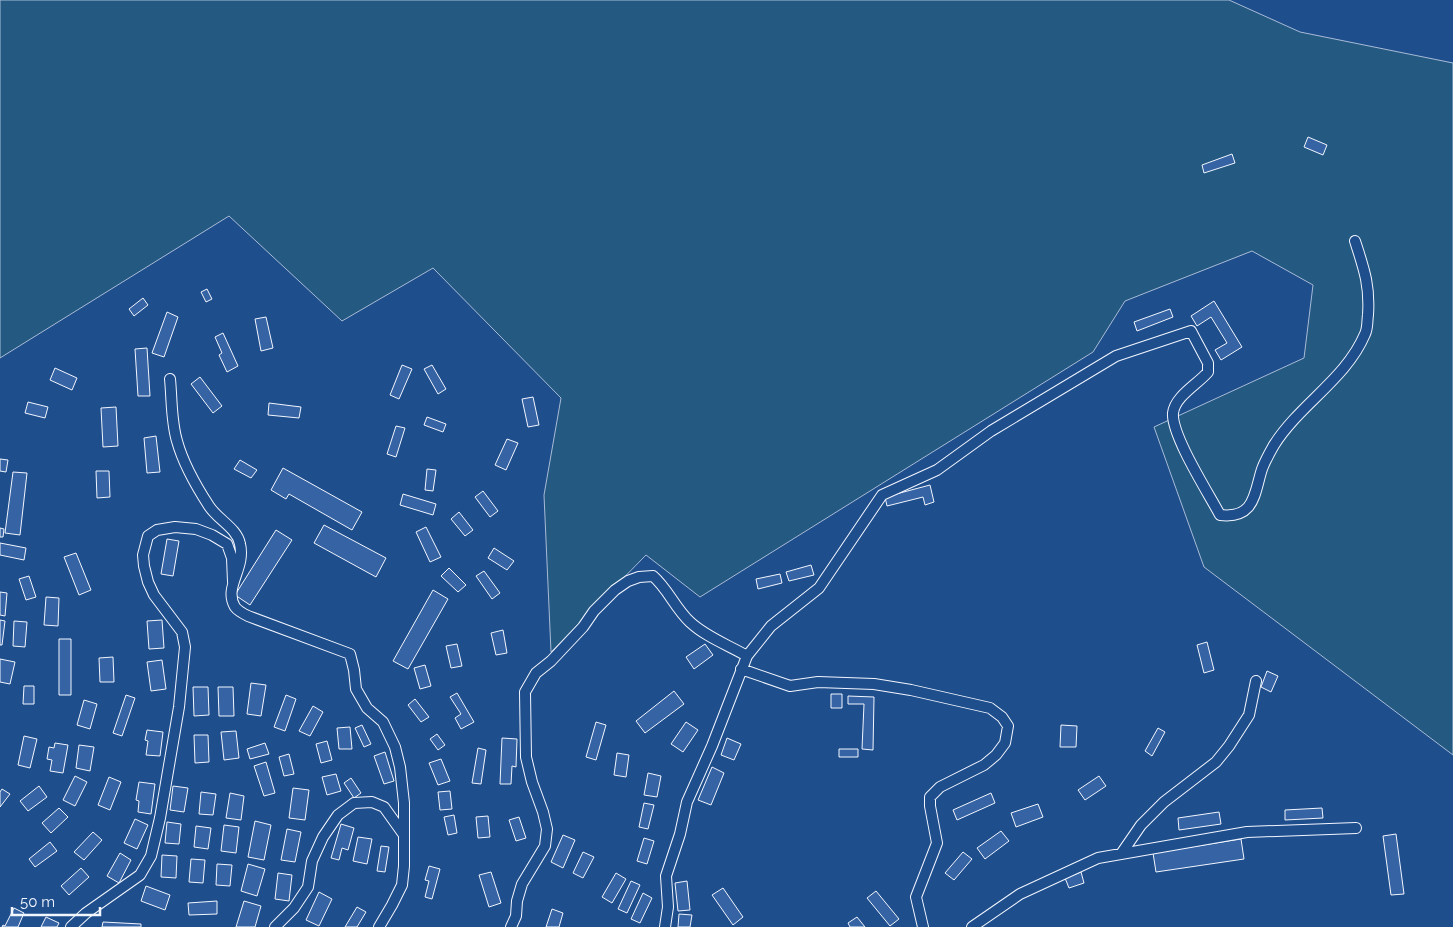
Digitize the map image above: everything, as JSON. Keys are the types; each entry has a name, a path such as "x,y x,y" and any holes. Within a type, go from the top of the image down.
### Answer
{"street":[{"path":"664,927 668,907 666,876 680,834 687,802 712,746 747,656 771,626 819,588 882,496 937,470 991,430 1116,356 1191,331 1208,363 1208,372 1179,401 1173,412 1175,424 1180,439 1220,515 1232,516 1245,512 1252,503 1263,468 1273,446 1290,422 1328,385 1352,358 1366,332 1369,304 1368,279 1355,241"},
{"path":"170,379 177,440 189,471 210,508 235,532 240,543 242,558 233,582"},
{"path":"72,927 86,913 140,875 151,856 160,818 179,707 185,647 182,632 154,595 148,582 143,555 148,536 157,530 175,527 196,529 212,535 227,544 232,558 233,582 231,594 236,608 248,616 350,654 356,689 367,708 383,722 395,747 404,803 404,866 402,885 379,927"},
{"path":"511,927 516,916 517,901 522,884 545,846 547,829 526,757 525,692 536,673 551,661 583,627 594,611 615,590 628,581 639,577 653,576 663,585 689,621 707,634 747,656"},
{"path":"741,668 790,686 818,682 874,684 911,690 990,708 1002,717 1008,726 1005,743 996,755 984,765 940,786 930,797 937,843 916,897 923,927"},
{"path":"1121,854 1141,825 1164,802 1216,762 1229,746 1249,715 1256,681"},
{"path":"275,927 294,908 308,887 312,861 323,837 338,815 354,803 372,802 384,807 404,836"},
{"path":"972,927 1020,894 1098,858 1247,832 1356,828"}],"shaded area":[{"path":"0,0 1229,0 1300,32 1453,63 1453,755 1204,567 1154,427 1304,358 1313,285 1252,251 1125,301 1093,352 700,597 646,555 551,652 544,495 561,398 433,268 342,321 229,216 0,358"}],"building":[{"path":"1308,137 1327,145 1323,155 1304,147"},
{"path":"1232,154 1235,163 1204,173 1202,165"},
{"path":"207,289 212,299 206,302 201,292"},
{"path":"143,298 148,305 134,316 129,309"},
{"path":"1214,301 1242,347 1221,360 1215,350 1227,343 1211,317 1197,326 1191,316"},
{"path":"1170,309 1173,317 1137,331 1134,322"},
{"path":"167,312 178,317 164,357 152,353"},
{"path":"266,317 273,348 261,351 255,319"},
{"path":"223,333 238,366 227,372 219,355 222,353 215,337"},
{"path":"147,348 150,396 138,396 135,349"},
{"path":"402,365 412,369 399,399 390,395"},
{"path":"432,365 446,389 438,394 424,369"},
{"path":"55,368 77,378 72,390 50,380"},
{"path":"200,377 222,406 213,413 191,384"},
{"path":"533,397 539,425 528,427 522,399"},
{"path":"28,402 48,407 45,418 25,413"},
{"path":"269,403 301,407 299,418 268,415"},
{"path":"116,407 118,446 103,447 101,408"},
{"path":"427,417 446,424 443,432 424,425"},
{"path":"396,426 405,428 396,457 387,454"},
{"path":"156,436 160,472 147,473 144,438"},
{"path":"507,439 518,443 506,470 495,465"},
{"path":"0,459 8,460 6,472 0,471"},
{"path":"240,460 257,470 251,478 234,469"},
{"path":"283,468 362,512 352,530 289,494 286,499 271,490"},
{"path":"427,469 436,470 433,491 425,490"},
{"path":"96,471 109,471 110,497 97,498"},
{"path":"13,472 27,473 20,535 5,533"},
{"path":"930,485 934,502 925,505 923,497 887,506 885,497"},
{"path":"483,491 498,511 490,517 475,497"},
{"path":"403,494 436,504 433,515 400,505"},
{"path":"459,512 473,530 465,536 451,519"},
{"path":"324,525 386,558 376,577 314,543"},
{"path":"426,527 441,557 430,562 416,532"},
{"path":"0,528 4,529 3,537 0,537"},
{"path":"276,530 292,540 250,605 235,595"},
{"path":"167,539 179,541 173,576 161,574"},
{"path":"0,543 26,548 24,560 0,555"},
{"path":"494,548 514,561 507,570 488,558"},
{"path":"76,553 91,590 79,595 64,557"},
{"path":"811,565 814,575 789,581 786,572"},
{"path":"449,568 466,585 458,592 441,576"},
{"path":"484,571 500,593 492,599 476,576"},
{"path":"780,574 782,583 758,589 756,579"},
{"path":"29,576 36,597 26,600 19,579"},
{"path":"433,590 448,599 408,669 393,661"},
{"path":"0,592 7,593 5,616 0,615"},
{"path":"46,597 59,598 58,626 44,625"},
{"path":"0,620 5,621 2,645 0,645"},
{"path":"162,620 164,648 149,649 147,621"},
{"path":"14,621 27,622 25,647 13,646"},
{"path":"503,630 507,653 496,655 491,633"},
{"path":"59,639 71,639 71,695 59,695"},
{"path":"1207,642 1214,670 1204,673 1197,645"},
{"path":"457,644 462,666 451,668 446,646"},
{"path":"705,644 713,655 694,669 686,657"},
{"path":"113,657 114,682 100,682 99,658"},
{"path":"0,659 15,662 10,684 0,682"},
{"path":"162,660 166,689 151,691 147,662"},
{"path":"425,665 431,686 420,689 414,668"},
{"path":"1267,671 1278,676 1271,692 1261,687"},
{"path":"251,683 266,685 261,716 247,714"},
{"path":"24,686 34,686 34,704 23,704"},
{"path":"193,687 208,687 209,715 194,716"},
{"path":"218,687 233,687 234,716 219,716"},
{"path":"674,691 684,704 645,733 636,721"},
{"path":"457,693 474,722 461,729 455,718 461,714 450,697"},
{"path":"831,694 842,694 842,708 831,708"},
{"path":"126,695 135,698 122,736 113,733"},
{"path":"286,695 296,699 285,731 274,727"},
{"path":"848,696 874,697 873,750 862,749 864,704 848,704"},
{"path":"415,699 429,717 421,722 408,705"},
{"path":"84,700 97,704 90,729 77,725"},
{"path":"313,706 323,712 310,736 299,731"},
{"path":"596,722 606,725 596,760 586,757"},
{"path":"686,722 698,730 683,752 671,744"},
{"path":"362,725 371,744 364,747 355,728"},
{"path":"1061,725 1077,726 1076,747 1060,747"},
{"path":"350,727 352,749 339,749 337,728"},
{"path":"1158,728 1165,732 1152,756 1145,751"},
{"path":"147,730 163,732 160,756 146,755 148,741 145,740"},
{"path":"236,731 239,758 224,760 221,732"},
{"path":"437,734 445,745 438,750 430,739"},
{"path":"194,735 208,735 209,762 195,763"},
{"path":"24,736 37,739 30,768 18,765"},
{"path":"502,738 517,739 516,767 512,766 511,784 500,784"},
{"path":"727,738 741,744 734,760 721,755"},
{"path":"327,741 332,760 321,763 316,744"},
{"path":"55,743 68,745 63,773 50,771 52,760 47,759 49,747 54,748"},
{"path":"265,743 269,754 250,759 247,749"},
{"path":"79,745 94,747 90,771 76,768"},
{"path":"478,748 486,750 481,784 472,783"},
{"path":"839,749 858,749 858,757 839,757"},
{"path":"385,752 394,781 384,784 374,756"},
{"path":"617,753 629,755 626,777 614,775"},
{"path":"289,754 294,774 284,776 279,757"},
{"path":"441,759 450,781 438,785 429,763"},
{"path":"266,762 275,793 264,796 254,766"},
{"path":"712,767 724,773 711,805 698,800"},
{"path":"648,773 661,776 657,797 644,795"},
{"path":"336,774 341,791 327,795 322,777"},
{"path":"75,776 87,782 75,806 63,800"},
{"path":"1099,776 1106,786 1085,800 1078,790"},
{"path":"109,777 121,782 110,810 98,805"},
{"path":"351,778 361,793 354,798 344,783"},
{"path":"139,782 155,784 151,814 138,812 139,801 136,800"},
{"path":"39,786 47,797 28,811 20,801"},
{"path":"173,786 188,788 184,812 170,810"},
{"path":"293,788 309,790 305,820 289,818"},
{"path":"2,789 10,794 0,807 0,792"},
{"path":"450,791 452,809 440,810 438,792"},
{"path":"201,792 216,794 213,815 199,814"},
{"path":"230,793 244,796 241,820 226,818"},
{"path":"991,793 995,803 957,820 953,810"},
{"path":"644,803 654,805 648,829 639,827"},
{"path":"1038,804 1043,817 1016,827 1011,813"},
{"path":"59,808 68,817 51,833 42,823"},
{"path":"1322,808 1323,818 1285,820 1285,810"},
{"path":"1219,812 1221,824 1179,830 1178,818"},
{"path":"454,815 457,833 448,835 444,817"},
{"path":"488,816 490,837 478,838 476,817"},
{"path":"519,817 526,838 516,841 509,820"},
{"path":"135,819 148,825 137,849 124,843"},
{"path":"255,821 271,825 264,860 248,857"},
{"path":"167,822 181,824 179,844 165,843"},
{"path":"341,824 354,828 348,850 342,848 339,860 331,858"},
{"path":"224,825 239,827 236,853 221,851"},
{"path":"196,826 211,828 208,849 194,847"},
{"path":"287,829 301,832 295,862 281,860"},
{"path":"1001,831 1009,841 985,859 977,848"},
{"path":"93,832 102,840 84,860 74,852"},
{"path":"1396,834 1404,894 1391,895 1383,836"},
{"path":"563,835 575,840 563,868 551,862"},
{"path":"358,837 372,839 367,864 353,861"},
{"path":"644,838 654,841 647,864 637,861"},
{"path":"1241,839 1244,859 1156,872 1153,853"},
{"path":"50,842 57,851 35,867 29,859"},
{"path":"381,846 389,847 385,872 377,871"},
{"path":"583,852 594,857 583,878 573,873"},
{"path":"963,852 972,859 954,880 945,873"},
{"path":"120,853 131,860 119,883 107,876"},
{"path":"162,855 177,856 176,878 161,877"},
{"path":"191,859 205,860 203,883 189,882"},
{"path":"217,864 232,865 230,886 216,885"},
{"path":"248,864 265,869 257,896 241,891"},
{"path":"429,866 440,869 432,899 425,897 429,881 425,880"},
{"path":"81,868 89,877 69,895 61,886"},
{"path":"491,872 501,903 489,907 479,875"},
{"path":"1081,872 1084,883 1069,888 1065,878"},
{"path":"278,873 292,875 289,901 275,899"},
{"path":"616,873 626,879 612,903 602,897"},
{"path":"631,881 640,885 627,913 618,909"},
{"path":"687,881 690,910 678,911 675,883"},
{"path":"146,886 170,895 165,910 141,901"},
{"path":"723,888 743,917 733,925 712,895"},
{"path":"876,891 899,919 890,926 867,898"},
{"path":"319,892 332,899 319,926 306,920"},
{"path":"643,893 652,898 640,923 631,919"},
{"path":"217,901 217,914 189,915 188,903"},
{"path":"244,901 261,906 255,927 236,927"},
{"path":"357,907 366,912 357,927 345,927"},
{"path":"14,908 24,913 18,927 2,927 3,925 5,926"},
{"path":"552,909 563,913 559,927 546,927"},
{"path":"679,914 692,915 690,927 678,927"},
{"path":"46,917 59,923 57,927 41,927"},
{"path":"857,917 865,927 850,927 848,923"},
{"path":"103,922 141,924 141,927 102,927"}]}
